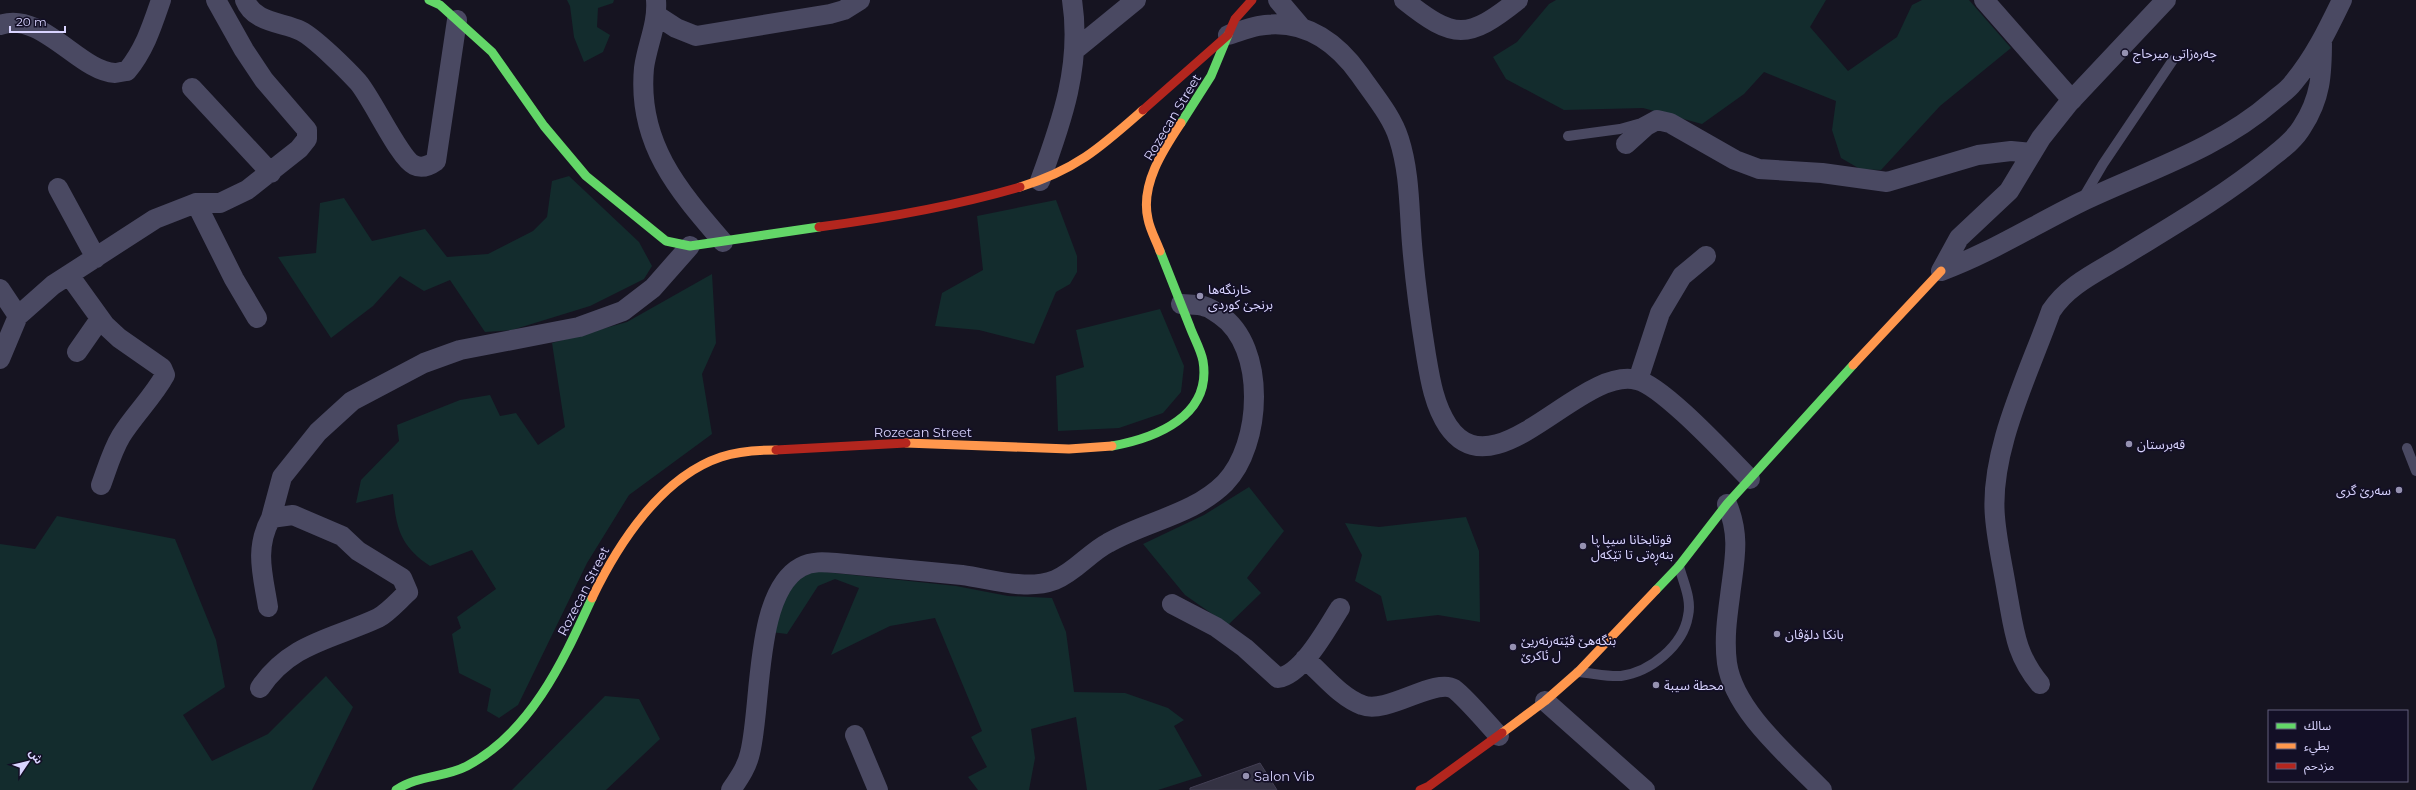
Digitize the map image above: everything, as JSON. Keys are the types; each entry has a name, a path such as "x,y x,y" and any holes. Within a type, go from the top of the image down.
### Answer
{"street":[{"path":"0,25 18,22 34,28 96,67 114,73 127,71 148,40 161,0"},
{"path":"0,359 18,316 53,285 155,218 196,203 220,203 231,199 271,173 299,149 307,139 307,130 264,80 244,50 216,0"},
{"path":"245,0 257,16 302,32 336,60 358,82 403,154 412,165 422,167 436,161 457,20"},
{"path":"429,0 440,5 492,52 544,126 586,176 666,241 690,246 925,209 989,196 1040,182 1068,169 1097,151 1228,35 1258,26 1279,24 1300,26"},
{"path":"656,8 676,28 696,36 830,14 844,10 860,0"},
{"path":"1040,182 1058,131 1073,72 1076,49 1072,0"},
{"path":"1076,49 1136,0"},
{"path":"1228,35 1235,19 1252,0"},
{"path":"1278,0 1300,26 1338,48 1379,103 1399,136 1406,164 1412,246 1429,371 1439,410 1449,428 1462,442 1480,447 1507,441 1601,385 1620,380 1638,380 1666,397 1750,479"},
{"path":"1404,0 1436,23 1456,31 1472,30 1486,23 1518,0"},
{"path":"1984,0 2072,100"},
{"path":"1420,790 1429,786 1545,701 1578,672 1679,566 1727,504 1868,347 1941,271 1959,238 2008,191 2032,153 2072,100 2166,0"},
{"path":"1941,271 1971,260 2081,202 2138,178 2228,133 2263,110 2293,84 2322,40 2342,0"},
{"path":"656,8 644,67 643,95 654,142 664,167 723,242"},
{"name":"Rozecan Street","path":"396,790 405,783 428,776 446,774 471,764 512,732 531,711 547,688 566,655 615,553 658,501 692,470 734,454 800,448 928,443 1065,451 1128,443 1175,425 1189,413 1200,396 1204,380 1203,361 1148,220 1146,196 1159,161 1221,61 1228,35"},
{"path":"2040,684 2029,671 2018,650 1995,516 1996,477 2009,420 2051,311 2060,298 2077,284 2194,214 2257,169 2284,147 2301,128 2312,108 2322,79 2322,40"},
{"path":"192,88 271,173"},
{"path":"1626,144 1646,126 1657,120 1670,123 1723,154 1759,169 1822,173 1887,182 1978,155 2011,151 2032,153"},
{"path":"58,188 96,258"},
{"path":"196,203 234,279 257,318"},
{"path":"268,607 260,555 262,534 270,518 282,476 318,432 352,400 424,363 460,350 578,327 622,311 653,288 690,246"},
{"path":"1638,380 1660,313 1682,276 1706,256"},
{"path":"69,275 100,319 119,338 162,368 165,375 157,390 121,436 112,453 101,485"},
{"path":"0,289 18,316"},
{"path":"731,790 742,774 750,754 756,727 767,619 776,595 789,576 800,567 817,562 836,563 965,576 1010,583 1042,583 1056,580 1106,544 1126,533 1196,507 1226,481 1238,462 1248,439 1253,412 1255,388 1249,356 1238,334 1227,320 1207,307 1181,304"},
{"path":"77,352 100,319"},
{"path":"1727,504 1735,521 1737,543 1725,631 1729,670 1736,689 1753,717 1822,790"},
{"path":"260,688 269,675 285,660 315,642 380,617 408,592 402,578 358,551 342,536 293,515 270,518"},
{"path":"1172,604 1216,627 1245,648 1278,678 1285,677 1306,659 1340,608"},
{"path":"1306,659 1348,698 1363,706 1379,707 1442,686 1453,689 1498,736"},
{"path":"1545,701 1646,790"},
{"path":"856,735 878,790"}],"lane":[{"path":"2081,202 2103,164 2173,60"},
{"path":"1568,136 1620,129 1641,122 1657,120"},
{"path":"2407,448 2416,471"},
{"path":"1578,672 1620,676 1648,668 1664,655 1678,639 1688,616 1689,599 1679,566"}],"green space":[{"path":"567,0 614,0 613,3 598,8 597,27 610,35 603,52 584,62 574,37 570,6"},
{"path":"1556,0 1826,0 1810,27 1848,71 1897,37 1912,5 1922,0 1969,0 2011,48 1940,106 1881,170 1860,169 1841,158 1832,130 1836,101 1764,72 1744,94 1702,124 1643,108 1564,110 1506,79 1493,57 1517,42 1549,4"},
{"path":"569,176 639,242 652,266 644,279 590,306 512,330 485,332 450,280 424,291 400,276 373,306 331,338 278,257 316,253 320,203 344,198 372,241 425,229 447,257 488,254 533,231 547,217 552,181"},
{"path":"1056,200 1077,256 1077,272 1070,284 1056,292 1034,344 979,330 935,326 942,293 983,270 977,216"},
{"path":"712,274 716,343 702,374 712,434 629,495 587,563 518,705 499,718 487,711 491,689 459,673 452,634 461,628 457,617 496,589 472,550 430,566 420,559 412,551 401,535 396,517 393,494 356,503 361,480 399,441 397,425 460,400 490,395 500,416 516,413 538,445 565,427 552,343 627,322"},
{"path":"1160,309 1184,366 1181,392 1163,413 1119,428 1058,431 1056,376 1084,367 1076,330"},
{"path":"1249,487 1284,531 1247,578 1261,593 1228,625 1185,595 1143,544 1204,515"},
{"path":"57,516 175,539 216,640 225,687 183,715 212,761 268,734 326,676 353,707 312,790 0,790 0,544 35,549"},
{"path":"1466,517 1479,551 1480,622 1438,615 1387,621 1381,596 1355,581 1362,555 1345,523 1379,527"},
{"path":"816,571 956,586 1008,596 1052,598 1066,632 1074,692 1125,693 1168,708 1184,720 1174,726 1202,776 1158,790 1087,790 1076,717 1031,729 1035,758 1029,790 978,790 968,777 987,767 971,737 982,731 935,618 890,626 831,655 859,588 835,579 818,586 787,634 771,632 782,600 799,578"},
{"path":"605,696 639,699 660,739 606,790 512,790"}],"building":[{"name":"Salon Vib","path":"1260,763 1277,790 1190,790 1190,788"}],"traffic: fast":[{"path":"429,0 440,5 492,52 544,126 586,176 666,241 690,246 819,227"},
{"path":"1181,123 1211,76 1228,35"},
{"path":"1112,446 1146,437 1163,430 1177,421 1190,410 1199,396 1203,380 1203,361 1201,353 1160,251"},
{"path":"1656,590 1679,566 1727,504 1853,365"},
{"path":"396,790 404,785 449,773 467,766 490,751 510,734 527,714 557,670 592,598"}],"traffic: slow":[{"path":"1020,187 1057,173 1087,156 1143,110"},
{"path":"1160,251 1148,219 1146,206 1147,193 1155,168 1181,123"},
{"path":"1853,365 1941,271"},
{"path":"906,443 1069,449 1112,446"},
{"path":"592,598 628,535 661,496 679,480 699,467 721,457 748,451 776,450"},
{"path":"1502,733 1545,701 1578,672 1656,590"}],"traffic: jam":[{"path":"1143,110 1228,35 1235,19 1252,0"},
{"path":"819,227 920,211 971,200 1020,187"},
{"path":"776,450 906,443"},
{"path":"1420,790 1429,786 1502,733"}],"place":[{"name":"چەرەزاتی میرحاج","path":"2125,53"},
{"name":"خارنگەها برنجێ کوردی","path":"1200,296"},
{"name":"قەبرستان","path":"2129,444"},
{"name":"سەرێ گری","path":"2399,490"},
{"name":"قوتابخانا سیپا یا بنەڕەتی تا تێکەڵ","path":"1583,546"},
{"name":"بانکا دلۆڤان","path":"1777,634"},
{"name":"بنگەهێ ڤێتەرنەریێ ل ئاکرێ","path":"1513,647"},
{"name":"محطة سيبة","path":"1656,685"},
{"name":"Salon Vib","path":"1246,776"}]}
